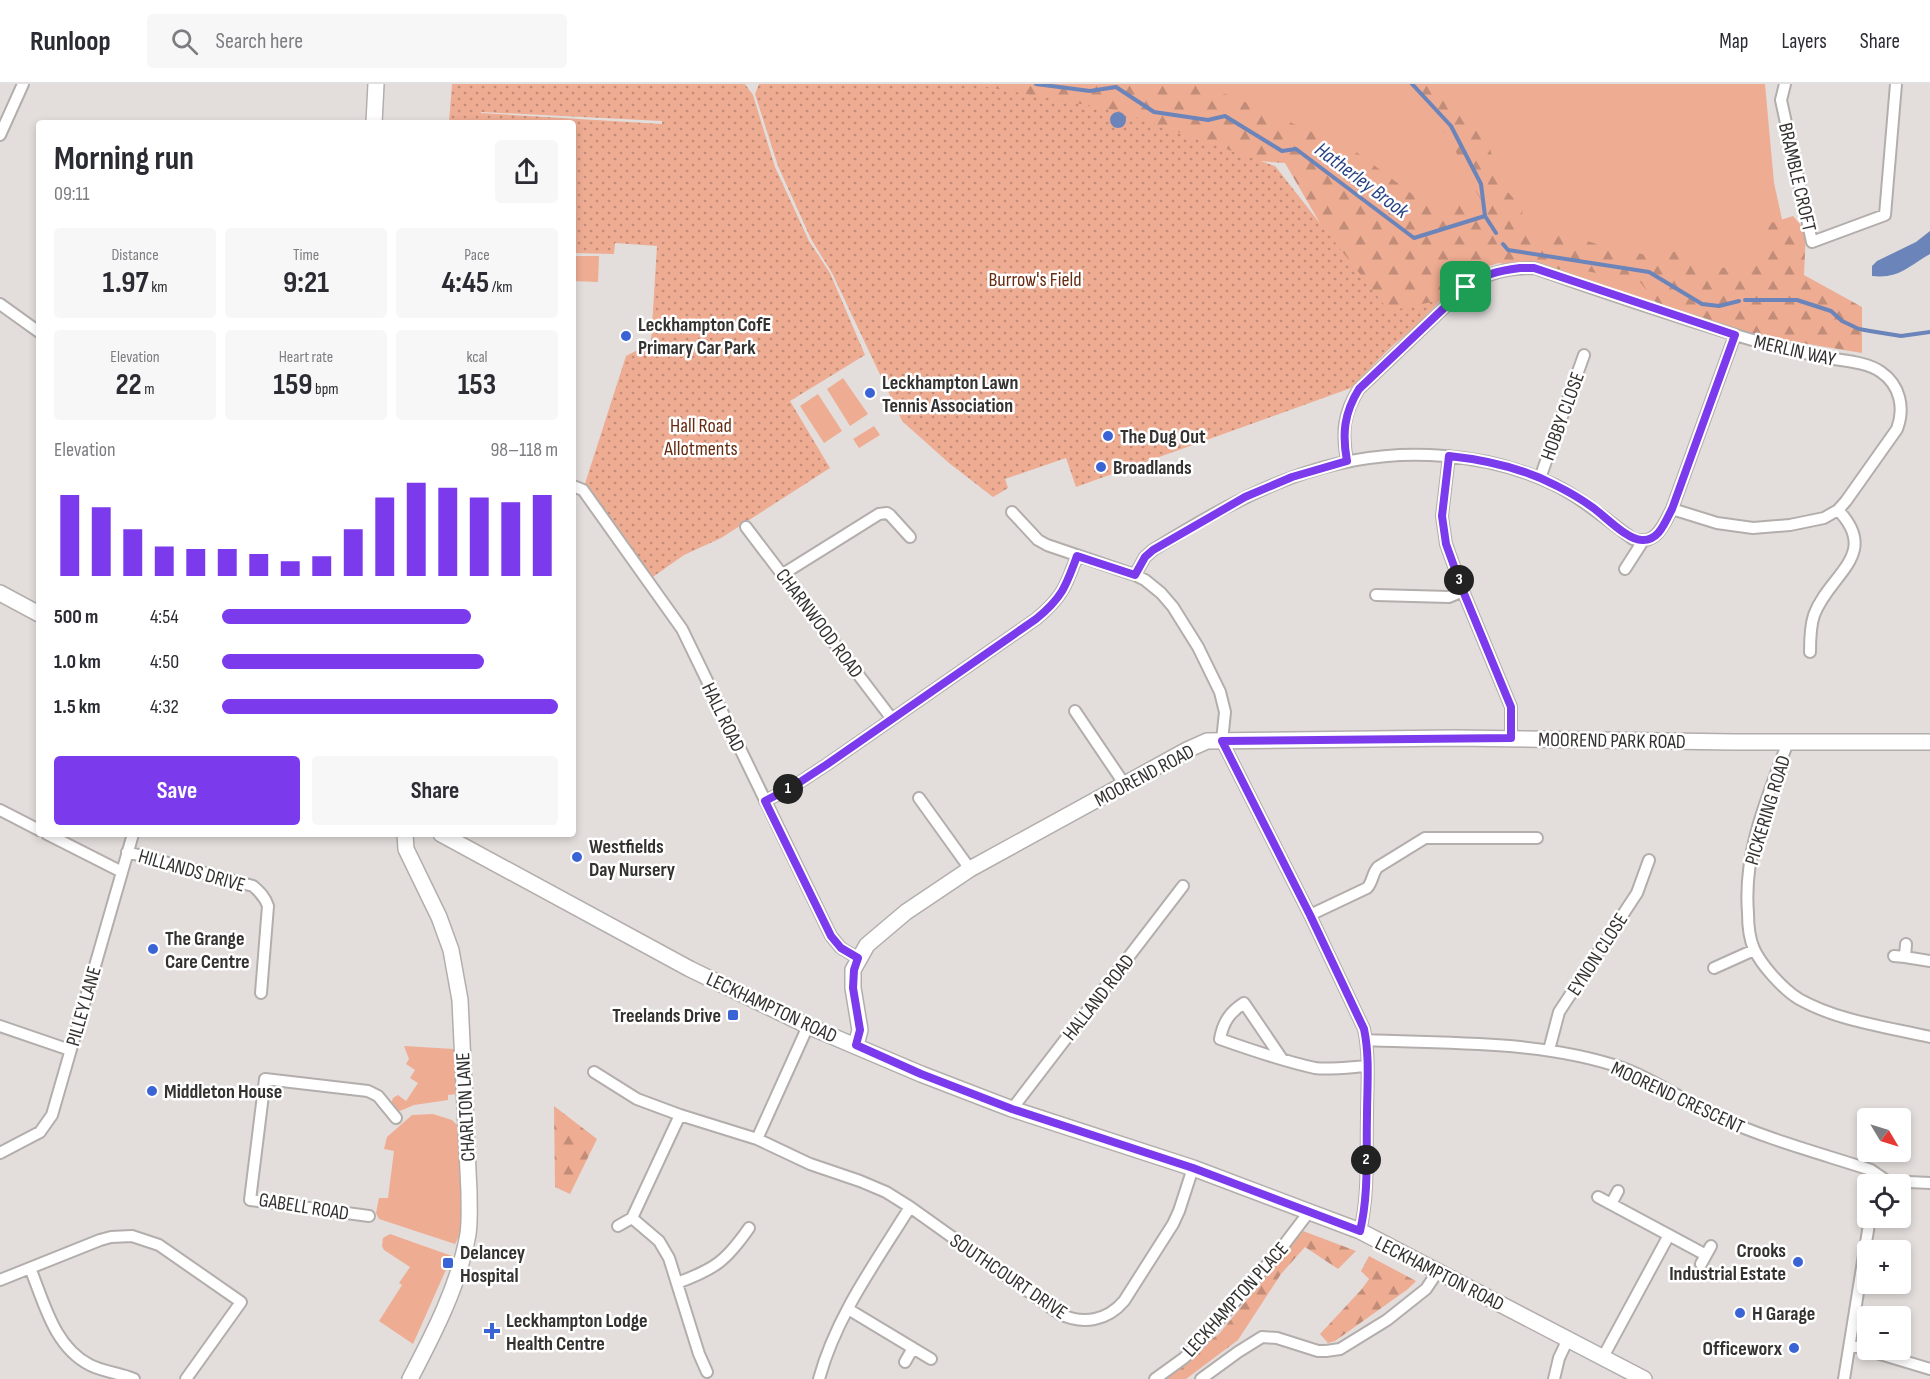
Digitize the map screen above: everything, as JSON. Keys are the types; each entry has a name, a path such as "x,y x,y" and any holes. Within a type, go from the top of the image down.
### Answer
{"street":[{"path":"0,135 22,84"},
{"path":"374,120 376,84"},
{"name":"BRAMBLE CROFT","path":"1785,84 1781,100 1812,242 1885,215 1896,84"},
{"name":"MERLIN WAY","path":"1347,461 1343,440 1344,428 1350,406 1359,389 1466,287 1484,275 1506,270 1534,268 1735,335 1875,368 1889,379 1898,391 1901,416 1897,429 1846,501 1838,510 1824,518 1810,522 1754,528 1717,523 1672,509"},
{"path":"0,304 36,330"},
{"path":"1135,575 1145,557 1153,550 1221,509 1276,484 1347,461 1386,455 1449,456 1495,463 1540,478 1574,495 1633,539 1643,541 1652,539 1660,532 1672,509 1735,335"},
{"name":"HOBBY CLOSE","path":"1540,478 1584,355"},
{"path":"1449,456 1443,502 1443,530 1450,558 1511,707 1511,738"},
{"name":"HALL ROAD","path":"576,487 583,490 682,629 831,936 841,948 858,958"},
{"path":"1810,653 1810,638 1815,612 1855,551 1854,532 1838,510"},
{"path":"1012,512 1038,540 1077,556 1135,575 1154,587 1167,600 1198,647 1223,702 1225,721 1222,741 1361,1020 1366,1040 1367,1066 1366,1206 1360,1231"},
{"path":"783,574 879,514 890,515 910,537"},
{"name":"CHARNWOOD ROAD","path":"746,527 892,719"},
{"path":"1624,569 1643,541"},
{"path":"765,801 794,786 1050,607 1064,590 1077,556"},
{"path":"1376,595 1449,597 1463,591"},
{"path":"0,593 36,612"},
{"path":"1075,711 1125,785"},
{"name":"MOOREND PARK ROAD","path":"1222,741 1511,738 1930,742"},
{"name":"MOOREND ROAD","path":"858,958 867,945 906,912 970,869 1187,750 1207,741 1222,741"},
{"name":"PICKERING ROAD","path":"1788,742 1757,828 1748,866 1748,917 1754,950 1781,984 1806,1002 1856,1020 1930,1037"},
{"path":"919,798 970,869"},
{"path":"0,810 36,828"},
{"path":"53,837 122,872"},
{"name":"PILLEY LANE","path":"0,1154 40,1132 52,1115 132,837"},
{"name":"CHARLTON LANE","path":"405,837 406,849 439,917 451,951 460,1010 470,1192 469,1220 461,1263 451,1292 410,1379"},
{"name":"LECKHAMPTON ROAD","path":"447,837 690,969 808,1026 921,1074 1012,1109 1193,1168 1360,1231 1642,1378"},
{"path":"1310,915 1367,888 1378,867 1425,838 1537,837"},
{"name":"HILLANDS DRIVE","path":"127,852 252,886 263,895 268,906 261,993"},
{"name":"EYNON CLOSE","path":"1549,1050 1559,1012 1637,893 1649,860"},
{"name":"HALLAND ROAD","path":"1012,1109 1184,886"},
{"path":"1906,944 1899,957 1930,961"},
{"path":"1714,968 1754,950"},
{"path":"856,1045 860,1030 853,988 854,970 858,958"},
{"path":"1282,1059 1244,1004 1231,1013 1223,1026 1220,1039 1282,1059 1316,1068 1367,1066"},
{"path":"0,1026 70,1050"},
{"path":"594,1072 637,1099 757,1139 808,1026"},
{"name":"MOOREND CRESCENT","path":"1366,1040 1525,1047 1549,1050 1625,1069 1748,1130 1871,1170 1873,1174"},
{"name":"GABELL ROAD","path":"369,1216 250,1200 265,1079 368,1091 378,1096 396,1118"},
{"path":"618,1226 632,1218 680,1115"},
{"name":"SOUTHCOURT DRIVE","path":"757,1139 810,1164 860,1180 886,1192 1060,1314 1076,1320 1094,1320 1118,1308 1173,1224 1193,1168"},
{"name":"MOOREND CRESCENT","path":"1911,1182 1930,1183"},
{"path":"1611,1204 1618,1191"},
{"path":"1598,1197 1706,1255"},
{"path":"819,1379 831,1339 910,1207"},
{"name":"LECKHAMPTON PLACE","path":"1155,1379 1184,1358 1199,1343 1280,1250 1309,1212"},
{"path":"632,1218 659,1241 669,1258 699,1354 707,1372"},
{"path":"677,1283 702,1274 718,1264 733,1250 750,1228"},
{"path":"1844,1379 1868,1228"},
{"path":"1603,1357 1670,1235"},
{"path":"0,1280 111,1237 132,1236 159,1245 242,1302 186,1379"},
{"path":"30,1268 54,1328 65,1346 89,1365 134,1379"},
{"path":"1201,1379 1255,1341 1268,1336 1318,1351 1340,1349 1387,1320 1426,1289 1438,1271"},
{"path":"848,1309 931,1359"},
{"path":"1554,1379 1559,1358 1568,1339"},
{"path":"1850,1345 1930,1369"},
{"path":"905,1362 913,1348"}],"green space":[{"name":"Hall Road Allotments","path":"452,84 745,84 753,95 775,167 809,241 830,273 865,355 790,401 830,468 721,538 684,555 647,581 583,490 626,356 651,343 657,246 615,243 614,254 576,253 576,120 449,120","holes":["481,112 662,121 662,124 481,113"]},
{"name":"Burrow's Field","path":"759,84 970,84 1115,110 1275,166 1389,311 1436,301 1351,388 1076,487 1066,458 1005,479 1008,488 993,497 949,463 902,421 832,273 811,239 778,166 755,94"},
{"path":"902,84 1192,84 1229,95 1355,151 1424,203 1446,208 1461,199 1480,210 1487,211 1448,136 1396,84 1434,84 1490,149 1499,182 1523,209 1518,232 1562,233 1603,246 1651,256 1678,251 1719,268 1760,265 1768,224 1793,216 1806,231 1804,275 1862,307 1862,353 1748,334 1659,306 1640,282 1572,268 1549,270 1501,262 1500,246 1510,237 1501,224 1496,238 1499,259 1479,265 1415,327 1384,353 1346,268 1285,163 1173,155"},
{"path":"1074,84 1765,84 1774,183 1805,323 1703,313 1499,263 1392,295 1287,163"},
{"path":"576,256 599,256 598,282 576,281"},
{"path":"843,378 868,414 850,426 827,389"},
{"path":"818,394 842,431 824,443 800,406"},
{"path":"874,426 880,435 859,448 853,439"},
{"path":"404,1046 454,1049 456,1094 448,1095 448,1100 414,1105 400,1111 390,1106 393,1098 398,1095 406,1101 418,1083 410,1078 415,1070 406,1064 409,1059"},
{"path":"554,1106 597,1139 570,1194 555,1187"},
{"path":"433,1114 452,1120 462,1130 466,1222 455,1244 379,1219 376,1213 379,1198 388,1198 394,1151 384,1149 387,1137 412,1115"},
{"path":"1303,1231 1356,1251 1338,1269 1305,1247 1281,1274 1238,1340 1186,1379 1155,1379 1219,1334"},
{"path":"390,1234 452,1256 413,1344 379,1321 402,1285 399,1283 410,1267 384,1250 383,1238"},
{"path":"1369,1256 1416,1281 1335,1341 1328,1343 1320,1334 1369,1279 1361,1271"}],"water":[{"path":"1118,112 1126,120 1118,128 1110,120"},
{"path":"1930,231 1930,254 1897,274 1872,276 1872,266 1877,261 1916,242"}],"waterway":[{"name":"Hatherley Brook","path":"1036,84 1090,91 1116,87 1154,112 1208,120 1225,116 1282,151 1296,149 1414,238 1485,216 1496,233"},
{"path":"1412,84 1451,126 1481,184 1485,216"},
{"name":"Hatherley Brook","path":"1503,244 1508,250 1649,272 1702,304 1719,306 1739,301"},
{"name":"Hatherley Brook","path":"1745,300 1797,300 1831,311 1842,321 1859,329 1870,331 1901,336 1930,332"}],"place":[{"name":"Leckhampton CofE Primary Car Park","path":"626,336"},
{"name":"Leckhampton Lawn Tennis Association","path":"870,393"},
{"name":"The Dug Out","path":"1108,436"},
{"name":"Broadlands","path":"1101,467"},
{"name":"Westfields Day Nursery","path":"577,857"},
{"name":"The Grange Care Centre","path":"153,949"},
{"name":"Treelands Drive","path":"733,1015"},
{"name":"Middleton House","path":"152,1091"},
{"name":"Crooks Industrial Estate","path":"1798,1262"},
{"name":"Delancey Hospital","path":"448,1263"},
{"name":"H Garage","path":"1740,1313"},
{"name":"Leckhampton Lodge Health Centre","path":"492,1331"},
{"name":"Officeworx","path":"1794,1348"}],"route":[{"path":"1520,268 1534,268 1735,335 1672,509 1660,532 1652,539 1643,541 1633,539 1591,506 1540,478 1495,463 1449,456 1442,516 1446,544 1511,707 1511,738 1222,741 1310,915 1364,1029 1367,1066 1366,1206 1360,1231 1193,1168 1012,1109 921,1074 856,1045 860,1030 853,988 854,970 858,958 841,948 831,936 765,801 794,786 826,765 1036,619 1059,598 1077,556 1135,575 1145,557 1153,550 1221,509 1292,477 1347,461 1343,440 1344,428 1350,406 1359,389 1466,287 1484,275 1520,268"}]}
